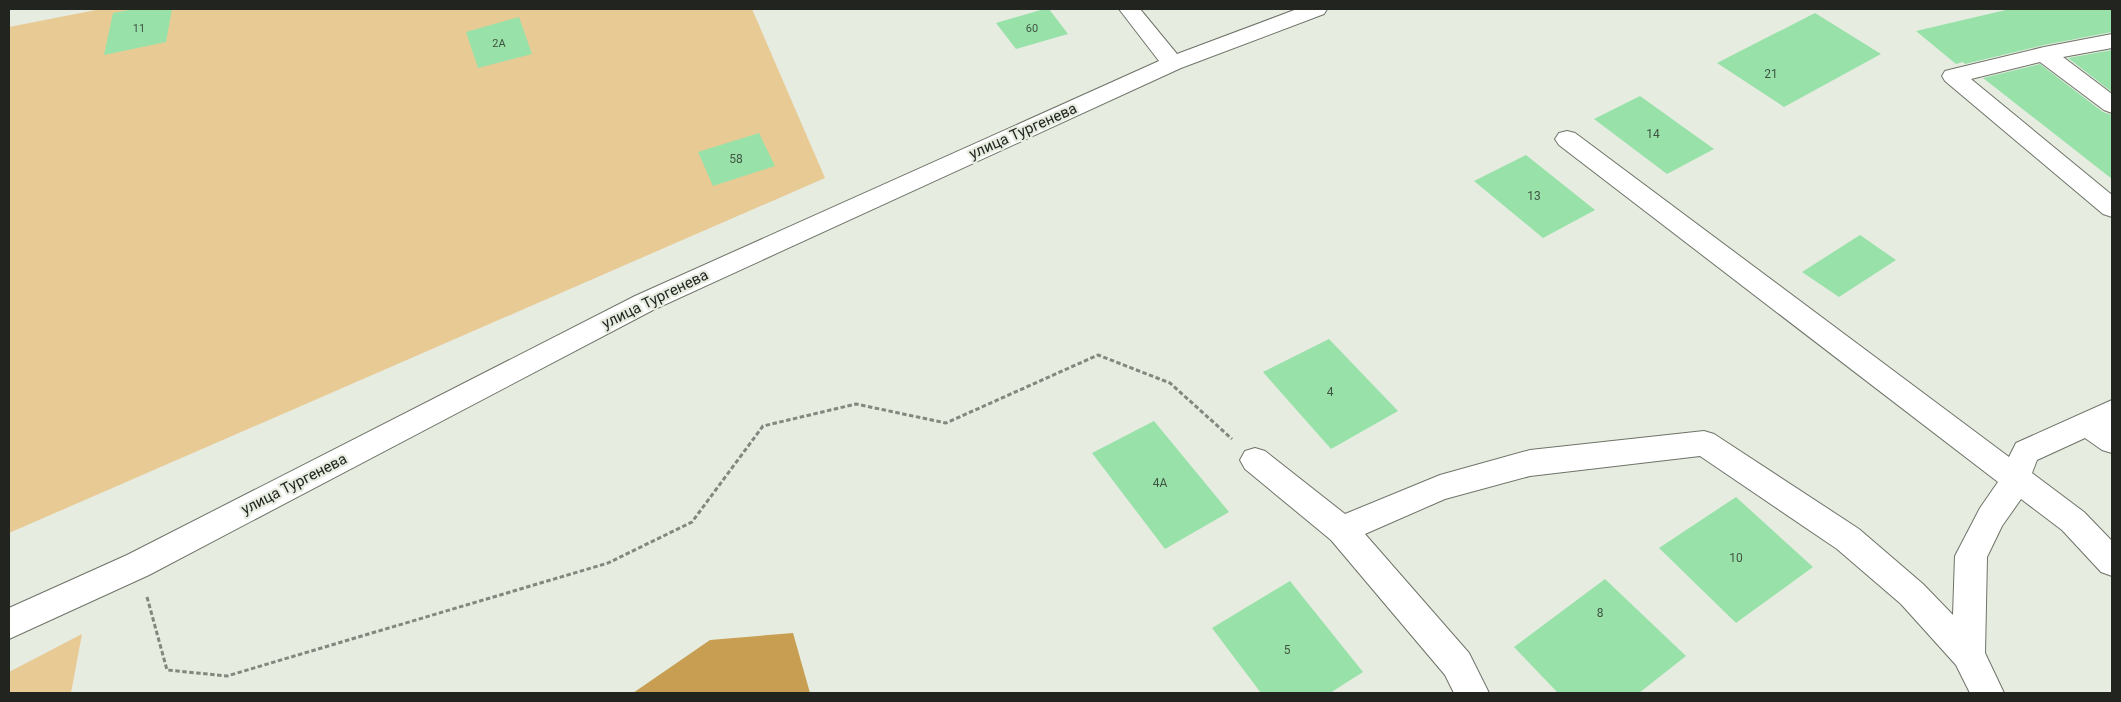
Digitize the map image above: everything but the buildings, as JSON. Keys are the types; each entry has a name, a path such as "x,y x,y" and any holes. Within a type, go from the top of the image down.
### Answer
{"street":[{"path":"1129,9 1173,63"},
{"name":"улица Тургенева","path":"9,624 138,565 644,302 1173,63 1316,9"},
{"path":"2112,41 2044,54 1953,76 2112,208"},
{"path":"2044,54 2112,105"},
{"path":"1567,139 1969,444 2074,520 2112,562"},
{"path":"1968,654 1971,556 1991,517 2007,496 2026,452 2104,426"},
{"path":"1342,530 1440,488 1530,463 1704,443 1848,539 1912,594 1968,654 1987,693"},
{"path":"1255,460 1342,530 1457,664 1472,693"}],"path":[{"path":"138,565 167,670 227,676 608,564 692,522 763,426 856,404 946,423 1098,355 1170,383 1255,460"}],"shaded area":[{"path":"101,9 752,9 825,178 9,533 9,27"},
{"path":"793,633 810,693 633,693 710,640"},
{"path":"82,634 71,693 9,693 9,672"}]}
